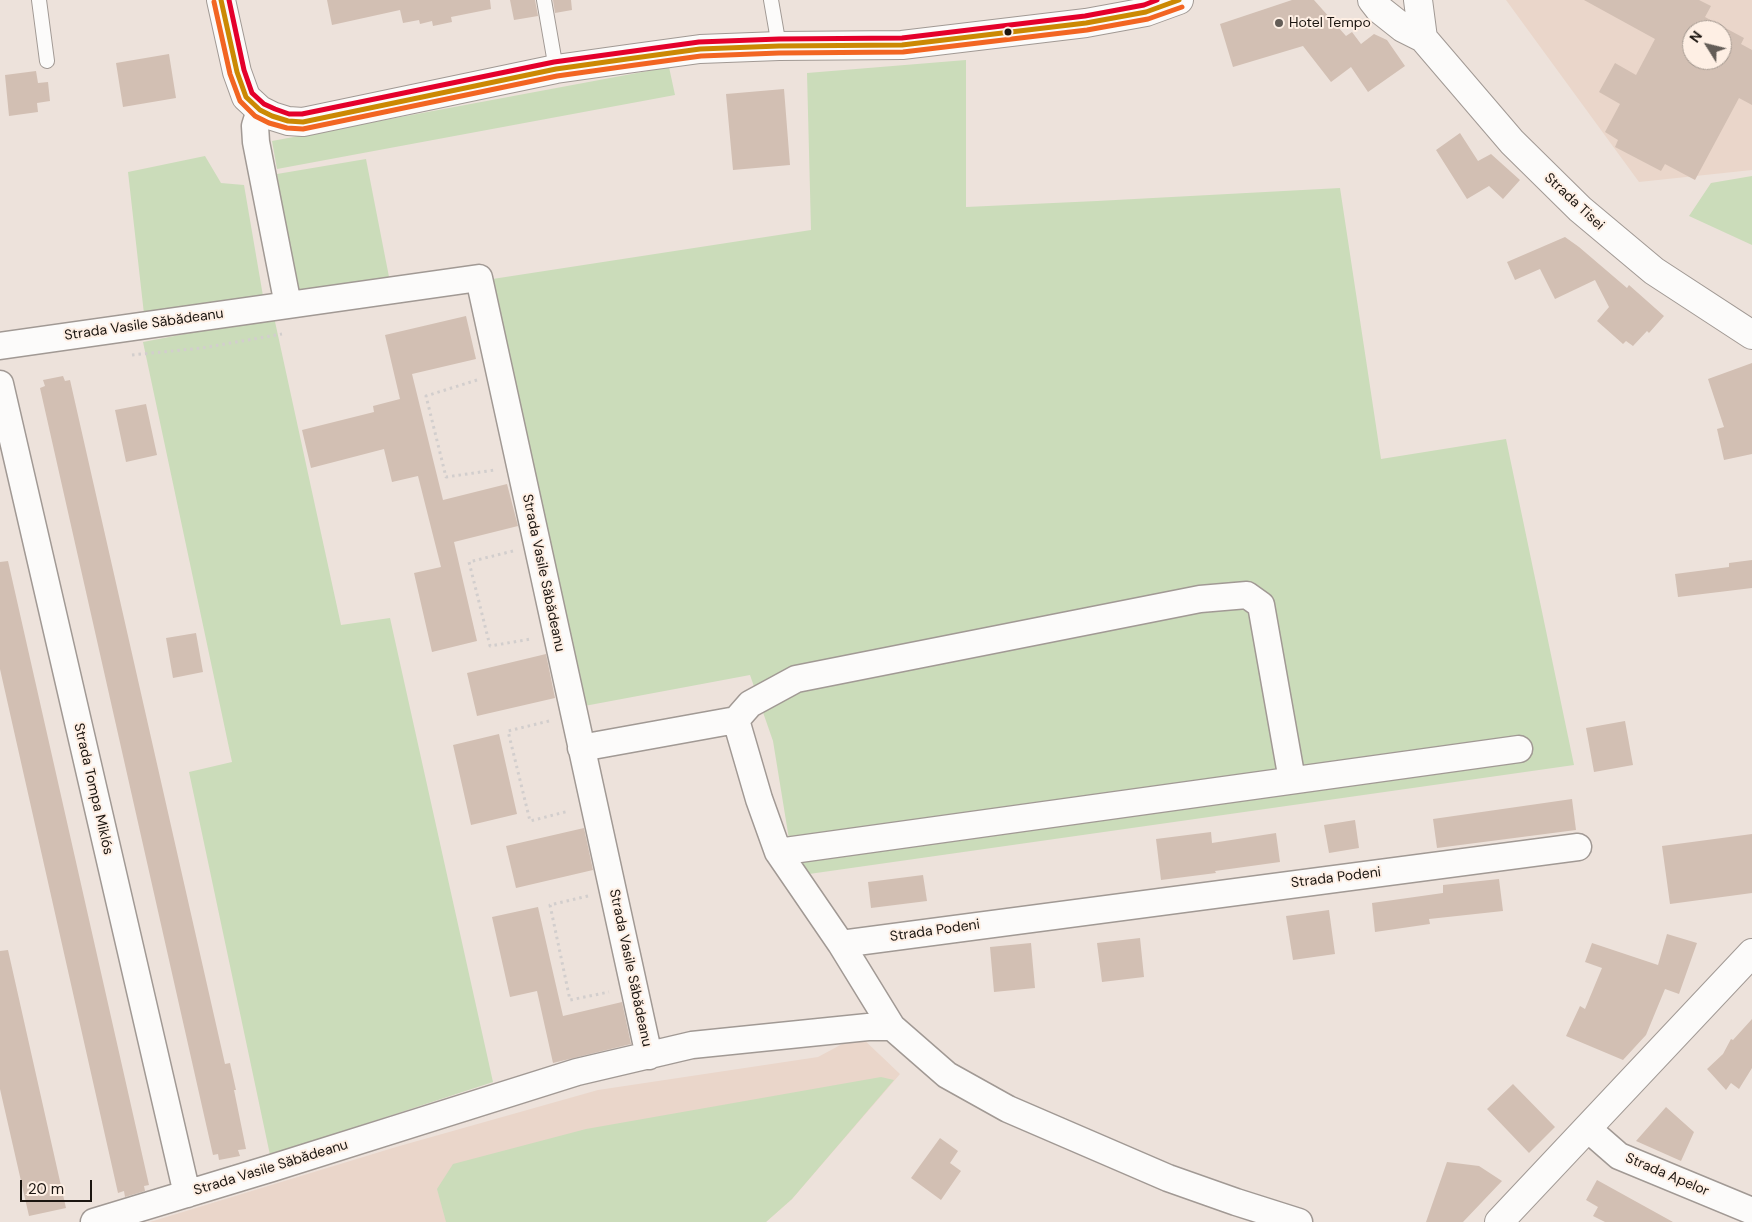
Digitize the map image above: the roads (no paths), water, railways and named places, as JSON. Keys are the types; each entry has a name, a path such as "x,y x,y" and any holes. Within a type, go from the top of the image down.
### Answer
{"main road":[{"path":"221,0 237,72 246,96 260,110 272,116 288,121 303,122 556,69 700,49 902,45 1086,23 1146,12 1180,0"},
{"name":"Strada Tisei","path":"1372,0 1379,9 1403,28 1423,38 1512,142 1580,209 1654,271 1752,335"},
{"path":"1418,0 1423,38"},
{"path":"1499,1222 1752,953"}],"street":[{"path":"260,110 255,126 256,142 288,305"},
{"name":"Strada Vasile Săbădeanu","path":"0,346 479,278 649,1056"},
{"name":"Strada Tompa Miklós","path":"0,384 187,1194"},
{"path":"581,748 736,720 750,704 796,679 1200,599 1247,595 1261,605 1292,780"},
{"path":"736,720 759,800 778,852 841,944 892,1027 947,1075 1008,1109 1168,1178 1299,1222"},
{"path":"778,852 1519,748"},
{"name":"Strada Podeni","path":"841,944 1578,847"},
{"name":"Strada Vasile Săbădeanu","path":"94,1222 577,1072 692,1045 868,1027 892,1027"},
{"name":"Strada Apelor","path":"1588,1129 1619,1156 1752,1211"}],"lane":[{"path":"39,0 47,61"},
{"path":"544,0 556,69"},
{"path":"771,0 779,46"}],"place":[{"name":"Hotel Tempo","path":"1279,23"}]}
